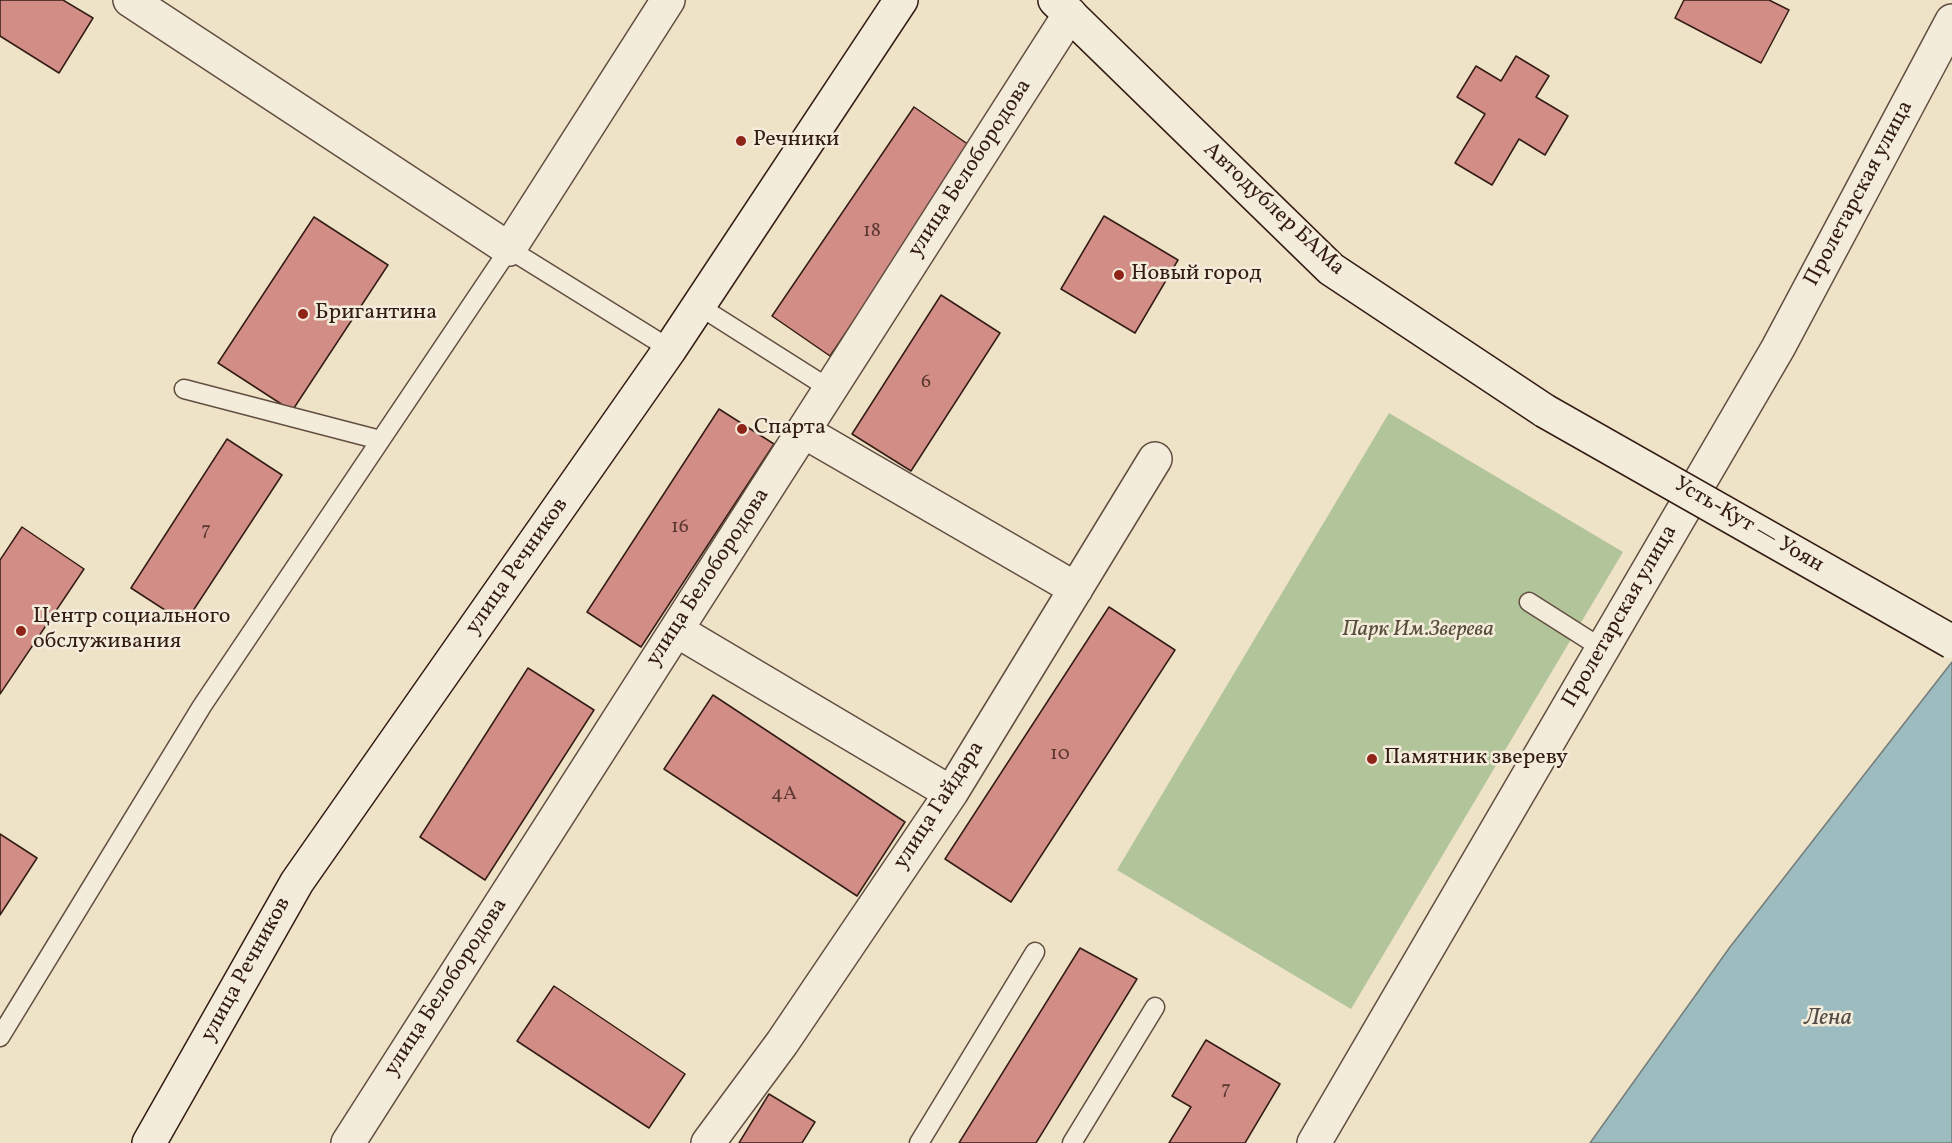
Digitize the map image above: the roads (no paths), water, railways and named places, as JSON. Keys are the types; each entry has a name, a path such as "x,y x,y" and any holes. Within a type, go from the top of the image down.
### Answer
{"street":[{"path":"130,0 509,249 668,0"},
{"name":"улица Речников","path":"149,1143 297,882 670,349 901,0"},
{"name":"улица Белобородова","path":"348,1143 830,389 1063,7"},
{"name":"Автодублер БАМа","path":"1063,7 1331,269 1545,411"},
{"name":"Пролетарская улица","path":"1314,1143 1778,348 1952,21"},
{"name":"Усть-Кут — Уоян","path":"1545,411 1952,642"},
{"path":"803,431 1076,589"},
{"name":"улица Гайдара","path":"708,1143 782,1043 951,793 1155,459"},
{"path":"676,630 951,793"}],"lane":[{"path":"0,1037 202,706 509,249 670,349"},
{"path":"699,306 830,389"},
{"path":"184,389 380,440"},
{"path":"1529,602 1603,649"},
{"path":"919,1143 1035,952"},
{"path":"1072,1143 1155,1007"}],"water":[{"name":"Лена","path":"1952,662 1952,1143 1590,1143 1730,947"}],"place":[{"name":"Речники","path":"741,141"},
{"name":"Новый город","path":"1119,275"},
{"name":"Бригантина","path":"303,314"},
{"name":"Спарта","path":"742,429"},
{"name":"Центр социального обслуживания","path":"21,631"},
{"name":"Памятник звереву","path":"1372,759"}],"park label":[{"name":"Парк Им.Зверева","path":"1418,631"}]}
